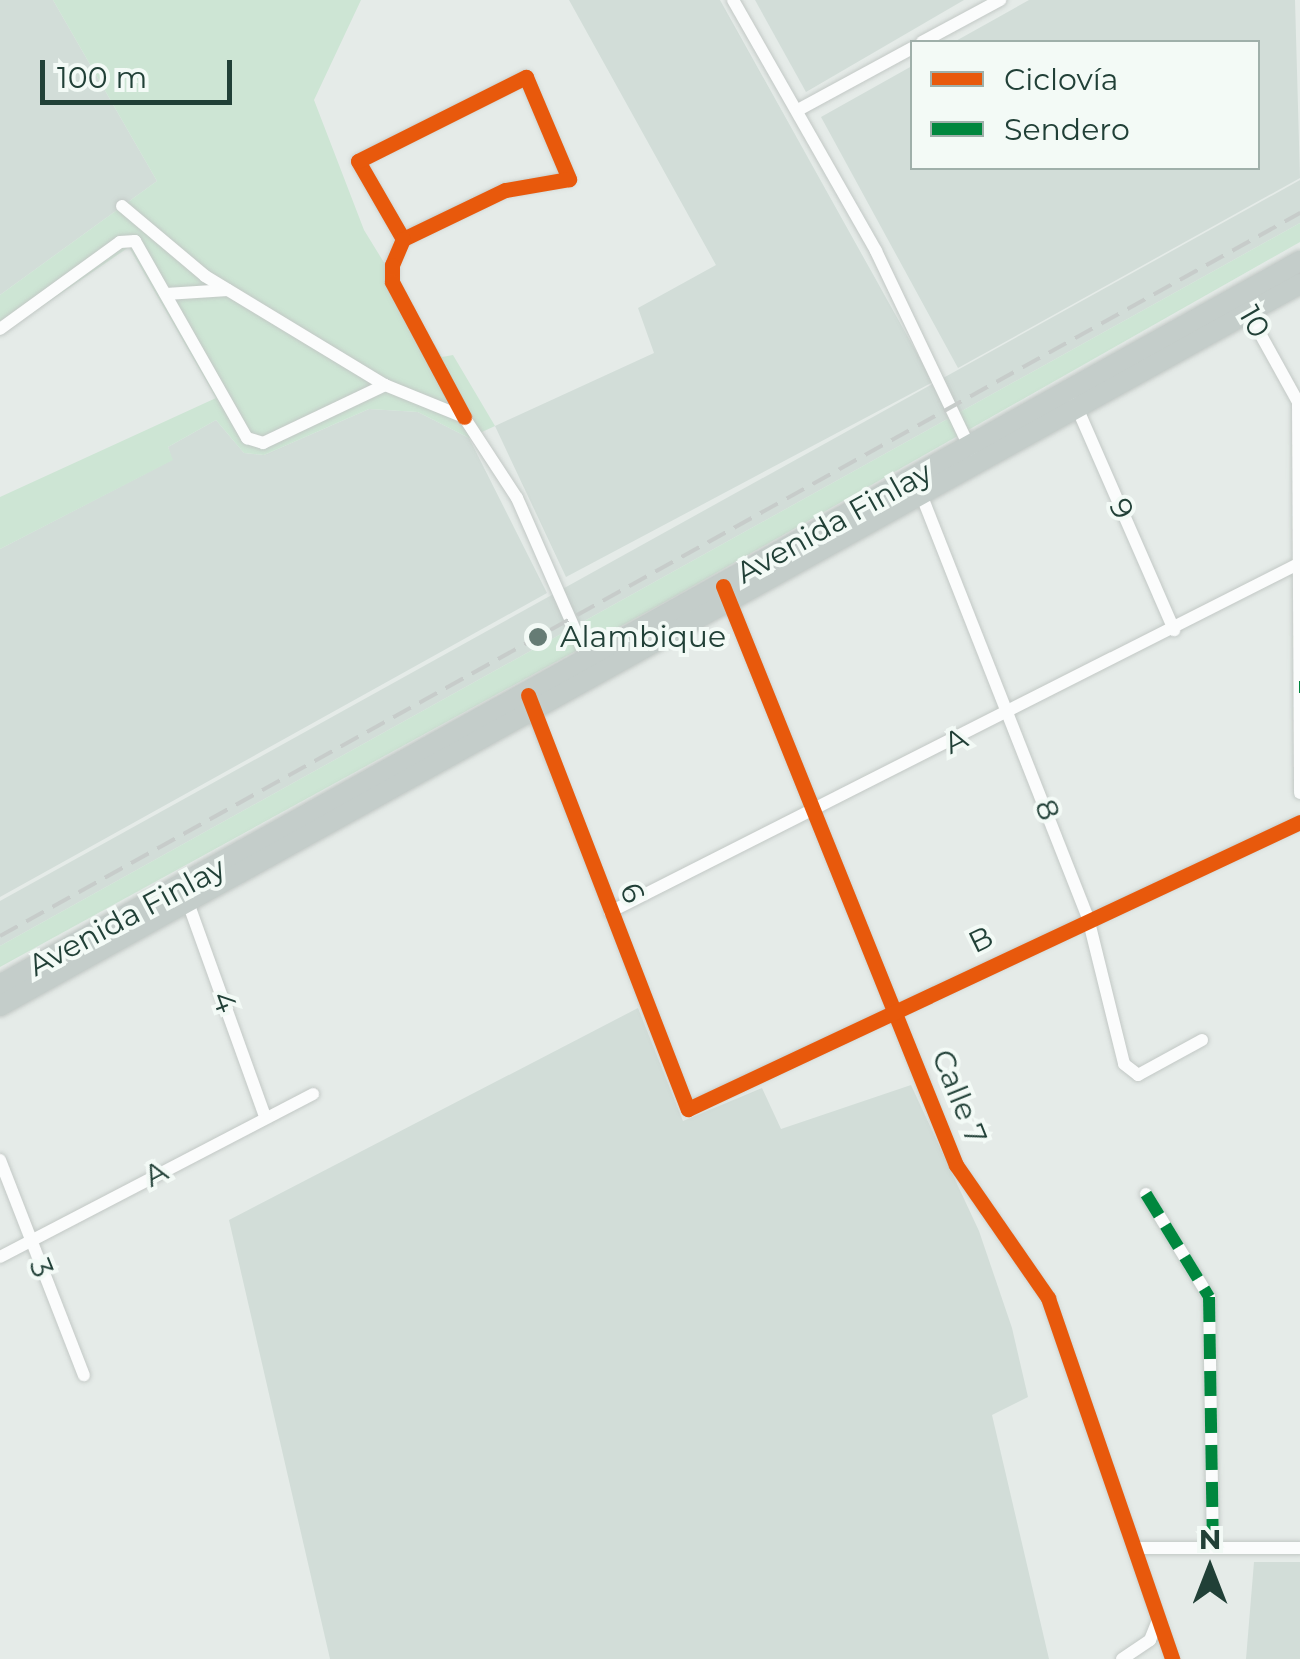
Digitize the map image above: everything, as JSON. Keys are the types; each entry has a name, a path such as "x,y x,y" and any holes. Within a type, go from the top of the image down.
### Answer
{"highway":[{"name":"Avenida Finlay","path":"0,1006 186,896 1244,304 1300,260"},
{"name":"Avenida Finlay","path":"1244,304 1300,284"},
{"name":"Avenida Finlay","path":"0,986 186,896"}],"street":[{"path":"734,0 798,110 974,456"},
{"path":"926,40 1000,0"},
{"path":"798,110 910,49"},
{"path":"403,239 505,190 570,178 526,78 358,161 403,239 392,282 464,416 517,498 593,670"},
{"path":"122,206 228,290 385,384 464,416"},
{"path":"0,329 120,242 135,240 247,438 263,443 385,384"},
{"path":"166,294 228,290"},
{"name":"10","path":"1244,304 1299,401"},
{"name":"9","path":"1073,399 1174,630"},
{"path":"1299,401 1300,793"},
{"name":"8","path":"918,488 1088,918 1124,1064 1138,1075 1202,1040"},
{"name":"A","path":"610,912 1010,714 1298,564"},
{"name":"Calle 7","path":"727,595 956,1164 1048,1298 1172,1659"},
{"name":"6","path":"531,704 688,1109"},
{"name":"B","path":"688,1109 1088,918 1300,822"},
{"name":"4","path":"186,896 265,1116"},
{"name":"A","path":"0,1257 313,1094"},
{"name":"3","path":"0,1160 84,1375"},
{"path":"1146,1194 1209,1298 1213,1548"},
{"path":"1134,1548 1300,1548"},
{"path":"1122,1659 1150,1640 1158,1620"}],"shaded area":[{"path":"0,0 53,0 157,181 0,295"},
{"path":"569,0 720,0 933,382 566,577 495,426 654,353 638,308 716,265"},
{"path":"755,0 964,0 806,92"},
{"path":"1029,0 1295,0 1300,178 958,368 821,117 910,67 910,170 1260,170 1260,40 958,40"},
{"path":"1300,180 1300,223 0,946 0,901"},
{"path":"369,409 418,412 469,438 547,593 0,897 0,549 172,460 168,447 216,420 244,453 264,455"},
{"path":"638,1008 683,1121 762,1088 781,1129 911,1085 979,1231 1012,1328 1028,1397 992,1415 1049,1659 330,1659 229,1220"},
{"path":"1254,1562 1300,1562 1300,1659 1246,1659"}],"green space":[{"path":"53,0 361,0 314,100 364,230 442,357 453,355 495,426 469,438 418,412 369,409 264,455 244,453 216,420 168,447 173,460 0,549 0,497 216,398 129,247 0,335 0,295 157,181"},
{"path":"1300,223 1300,242 665,602 0,967 0,946"}],"railway":[{"path":"0,936 1300,213"}],"marked path":[{"path":"1146,1194 1209,1297 1213,1548"}],"cycle path":[{"path":"403,239 358,161 526,77 569,179 505,190 403,239 392,265 392,282 464,417"},
{"path":"723,586 956,1165 1048,1298 1172,1659"},
{"path":"528,695 688,1109 1300,822"}],"place":[{"name":"Alambique","path":"538,637"}]}
